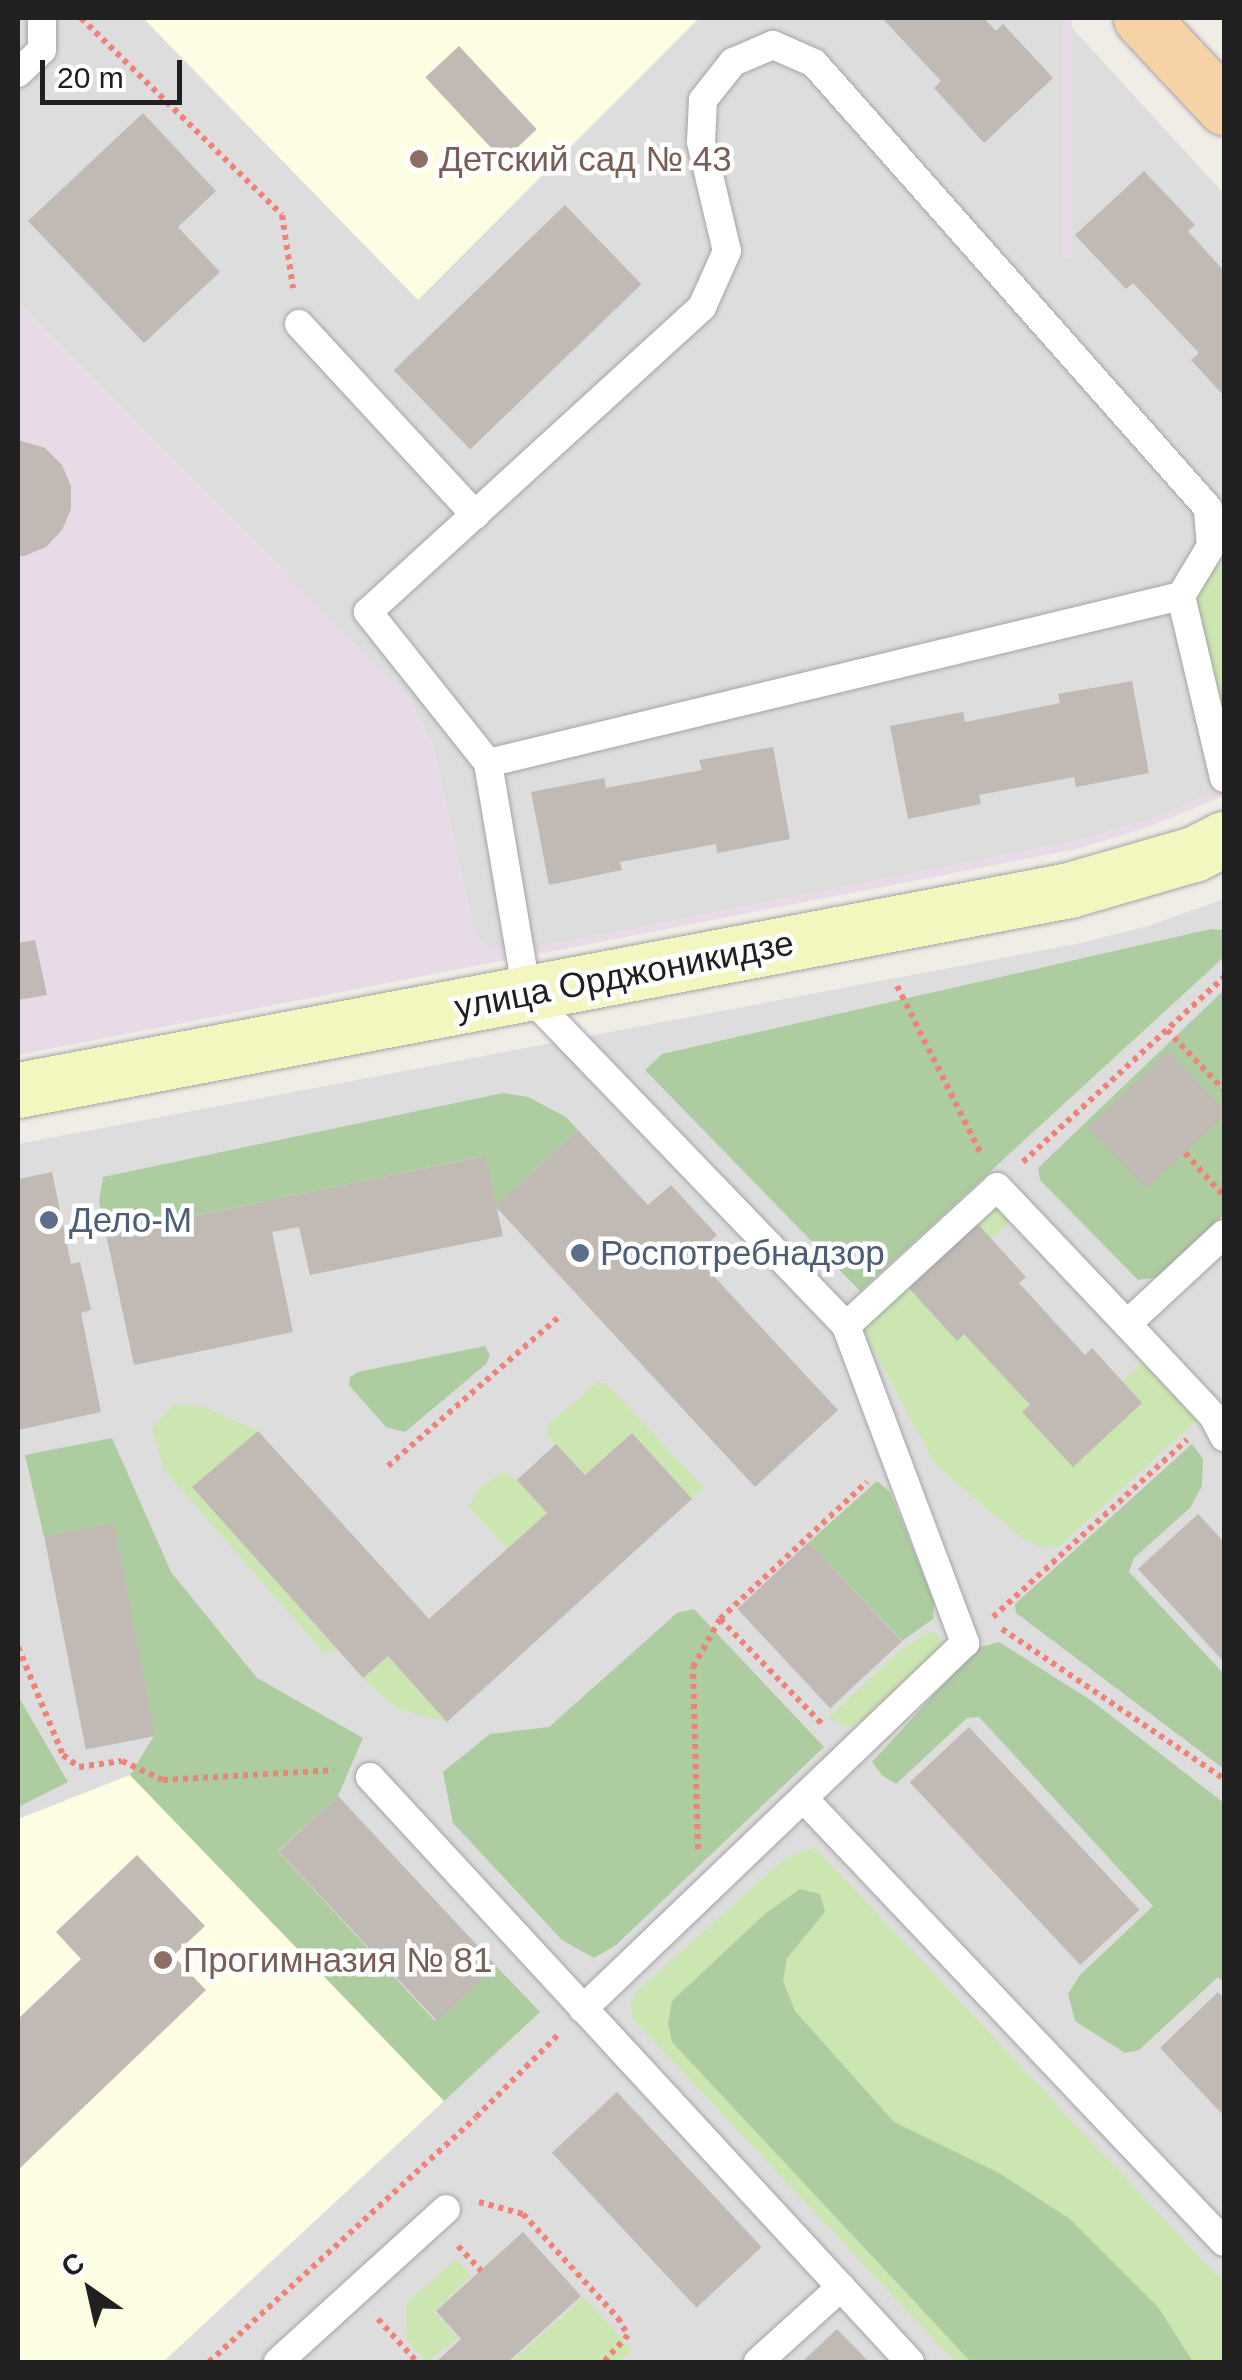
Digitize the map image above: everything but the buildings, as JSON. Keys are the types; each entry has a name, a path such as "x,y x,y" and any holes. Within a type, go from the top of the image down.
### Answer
{"main road":[{"path":"1141,18 1224,107"},
{"name":"улица Орджоникидзе","path":"18,1090 1069,890 1194,854 1224,839"}],"lane":[{"path":"18,72 42,50 42,18"},
{"path":"584,2009 965,1643 846,1326 527,994 488,763 368,612 702,306 726,251 701,142 703,100 733,62 772,45 814,63 1216,500 1211,546 1181,596 1224,778"},
{"path":"299,324 475,515"},
{"path":"488,763 1181,596"},
{"path":"846,1326 997,1187 1219,1426"},
{"path":"1128,1324 1224,1234"},
{"path":"370,1778 910,2362"},
{"path":"805,1800 1224,2242"},
{"path":"278,2362 446,2208"},
{"path":"758,2362 841,2287"}],"path":[{"path":"81,18 282,215 299,324"},
{"path":"898,986 997,1187 1224,977"},
{"path":"1167,1030 1224,1090"},
{"path":"1185,1152 1224,1196"},
{"path":"388,1466 561,1315"},
{"path":"1219,1426 989,1621 1224,1780"},
{"path":"699,1898 693,1667 720,1619 893,1457"},
{"path":"720,1619 852,1755"},
{"path":"18,1647 63,1755 79,1768 122,1762 163,1780 331,1770 370,1778"},
{"path":"209,2362 476,2117 584,2009"},
{"path":"446,2208 485,2202 523,2214 618,2318 628,2334 604,2362"},
{"path":"354,2292 418,2362"}],"shaded area":[{"path":"18,18 1063,18 1224,194 1224,788 1146,821 1075,841 535,948 489,949 474,931 433,746 410,700 18,302"},
{"name":"Детский сад № 43","path":"143,18 699,18 418,300"},
{"path":"1063,18 1072,18 1072,257 1063,257"},
{"path":"18,302 410,700 433,746 474,931 489,948 535,948 1075,841 1146,821 1224,788 1224,796 1148,827 1077,849 18,1055"},
{"path":"1224,899 1224,2362 18,2362 18,1144 1081,943 1148,926"},
{"name":"Прогимназия № 81","path":"130,1775 444,2101 163,2362 18,2362 18,1819"}],"green space":[{"path":"1218,566 1224,573 1224,732 1191,601 1210,568"},
{"path":"1211,929 1224,930 1224,957 860,1291 645,1070 662,1054"},
{"path":"1224,990 1224,1214 1159,1277 1138,1280 1040,1180 1038,1168"},
{"path":"503,1093 528,1097 566,1117 578,1130 495,1206 484,1156 106,1234 99,1201 103,1177"},
{"path":"991,1199 1011,1220 991,1239 977,1223 907,1286 957,1340 964,1334 1030,1405 1023,1413 1072,1466 1142,1403 1122,1382 1144,1360 1200,1417 1060,1546 1047,1548 1024,1540 935,1464 862,1328"},
{"path":"485,1346 490,1355 486,1364 405,1432 386,1427 349,1385 350,1377 358,1372"},
{"path":"596,1383 606,1383 704,1488 692,1499 632,1433 585,1475 547,1435 548,1425"},
{"path":"174,1404 204,1407 258,1431 193,1487 336,1649 324,1653 164,1470 152,1428"},
{"path":"112,1438 171,1572 257,1678 363,1738 338,1796 278,1851 435,2021 496,1966 540,2012 444,2101 130,1775 154,1736 114,1524 44,1537 25,1455"},
{"path":"1192,1444 1203,1459 1202,1486 1190,1508 1134,1558 1129,1572 1224,1674 1224,1769 1016,1613 1015,1604"},
{"path":"503,1472 517,1480 547,1513 507,1548 469,1507 479,1488"},
{"path":"877,1481 890,1492 934,1602 933,1619 902,1641 809,1542"},
{"path":"694,1609 824,1747 616,1945 594,1958 562,1940 453,1823 443,1772 490,1734 549,1727 677,1613"},
{"path":"931,1631 940,1636 941,1646 930,1663 874,1715 847,1727 828,1718 903,1648"},
{"path":"999,1642 1092,1701 1224,1803 1224,1983 1218,1977 1139,2050 1125,2053 1075,2021 1068,1994 1080,1975 1153,1906 979,1717 967,1718 896,1784 872,1762 977,1648"},
{"path":"388,1656 447,1722 398,1709 363,1678"},
{"path":"18,1696 68,1782 18,1807"},
{"path":"815,1847 1224,2283 1224,2362 955,2362 633,2019 631,2006 636,1992 784,1859"},
{"path":"800,1889 820,1894 825,1912 787,1958 783,1981 795,2011 894,2122 999,2173 1070,2219 1158,2307 1193,2362 971,2362 672,2042 668,2023 672,2001 766,1913"},
{"path":"455,2259 471,2276 434,2311 458,2338 427,2362 407,2340 406,2304"},
{"path":"584,2297 633,2351 620,2362 511,2362"}],"place":[{"name":"Детский сад № 43","path":"419,159"},
{"name":"Дело-М","path":"49,1220"},
{"name":"Роспотребнадзор","path":"580,1253"},
{"name":"Прогимназия № 81","path":"163,1960"}]}
